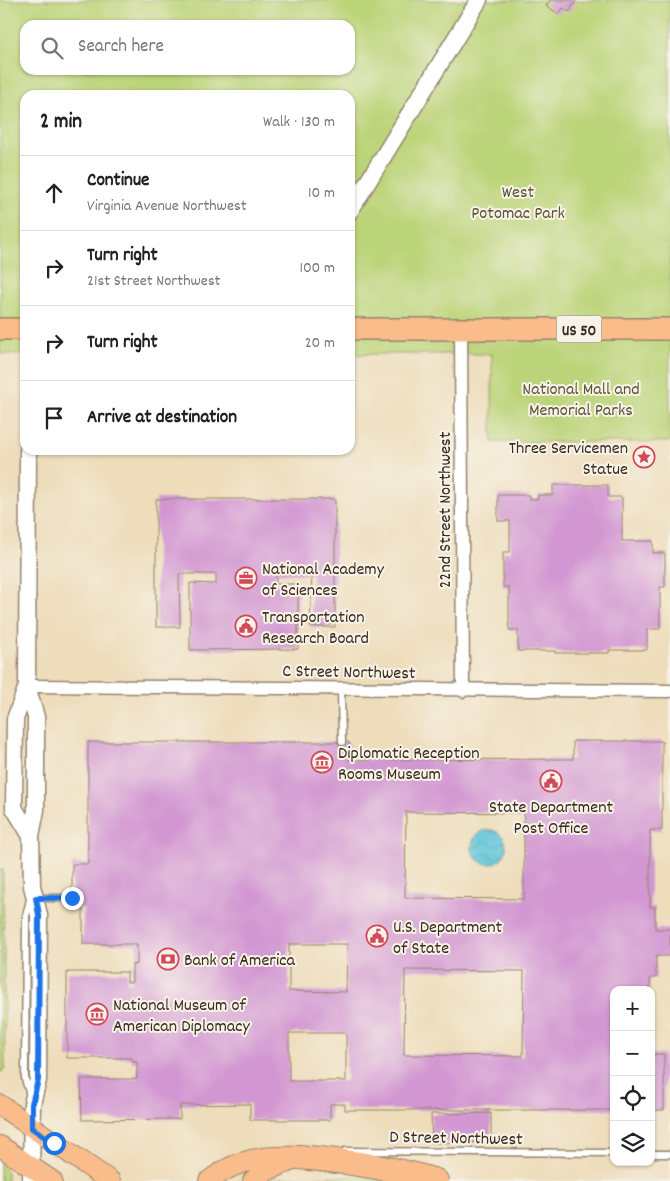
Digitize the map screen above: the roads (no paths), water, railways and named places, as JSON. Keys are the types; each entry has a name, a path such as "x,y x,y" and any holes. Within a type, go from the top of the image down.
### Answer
{"highway":[{"path":"0,329 20,329"},
{"name":"US 50","path":"355,329 670,329"},
{"path":"307,1154 397,1170 436,1181"}],"main road":[{"path":"0,1105 110,1181"},
{"path":"0,1146 31,1174 52,1181"},
{"path":"209,1181 225,1170 252,1159 307,1154"},
{"path":"253,1181 266,1170 307,1154"}],"street":[{"path":"355,203 479,0"},
{"name":"22nd Street Northwest","path":"461,329 463,691"},
{"path":"28,455 27,686 36,717 36,810 32,836 34,892 39,915 38,1080 32,1104 31,1174"},
{"name":"C Street Northwest","path":"27,686 184,686 463,691 670,691"}],"lane":[{"path":"341,689 342,742"},
{"path":"34,892 72,898"},
{"name":"D Street Northwest","path":"342,1150 610,1153"},
{"path":"655,1154 670,1154"}],"water":[{"path":"489,830 501,835 506,847 501,859 489,864 477,859 472,847 477,835"}],"place":[{"name":"Three Servicemen Statue","path":"644,457"},
{"name":"National Academy of Sciences","path":"246,578"},
{"name":"Transportation Research Board","path":"246,626"},
{"name":"Diplomatic Reception Rooms Museum","path":"322,762"},
{"name":"State Department Post Office","path":"551,781"},
{"name":"U.S. Department of State","path":"377,936"},
{"name":"Bank of America","path":"168,959"},
{"name":"National Museum of American Diplomacy","path":"97,1014"}],"park label":[{"name":"West Potomac Park","path":"518,201"},
{"name":"National Mall and Memorial Parks","path":"581,398"}]}
